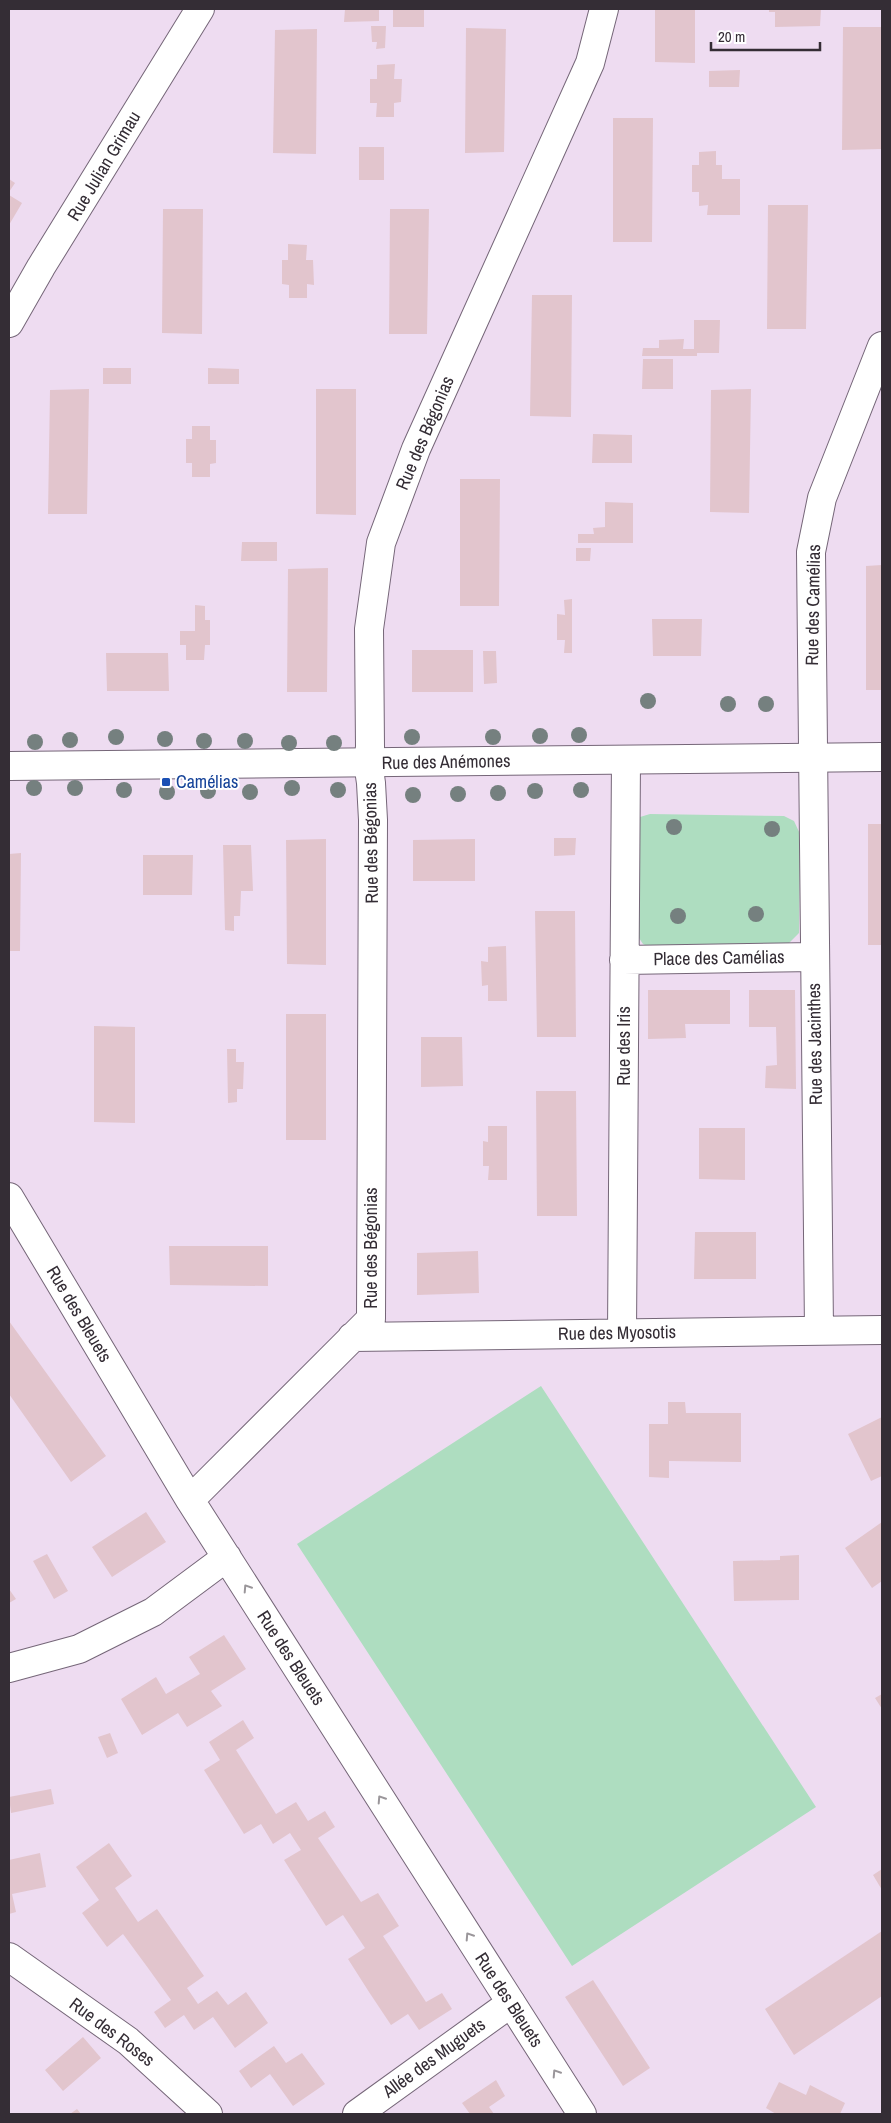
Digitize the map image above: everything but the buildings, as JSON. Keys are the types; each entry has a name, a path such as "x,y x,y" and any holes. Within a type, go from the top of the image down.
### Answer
{"street":[{"name":"Rue Julian Grimau","path":"9,323 41,267 200,9"},
{"name":"Rue des Bégonias","path":"190,1500 370,1319 373,820 368,762 370,747 369,629 381,543 416,449 590,63 604,9"},
{"name":"Rue des Camélias","path":"812,758 812,552 822,498 882,346"},
{"name":"Rue des Anémones","path":"9,766 882,757"},
{"name":"Rue des Jacinthes","path":"812,758 819,1330"},
{"name":"Rue des Iris","path":"622,1333 626,760"},
{"name":"Place des Camélias","path":"624,960 815,957"},
{"name":"Rue des Bleuets","path":"9,1197 190,1500 582,2114"},
{"name":"Rue des Myosotis","path":"352,1337 882,1330"},
{"path":"9,1668 80,1649 152,1612 227,1557"},
{"name":"Rue des Roses","path":"9,1958 128,2041 208,2114"},
{"name":"Allée des Muguets","path":"357,2114 511,2003"}],"green space":[{"path":"650,814 784,816 794,821 800,834 799,933 786,946 651,948 643,944 637,935 636,828 640,817"},
{"path":"541,1386 816,1807 572,1966 297,1544"}],"place":[{"name":"Camélias","path":"166,782"}]}
